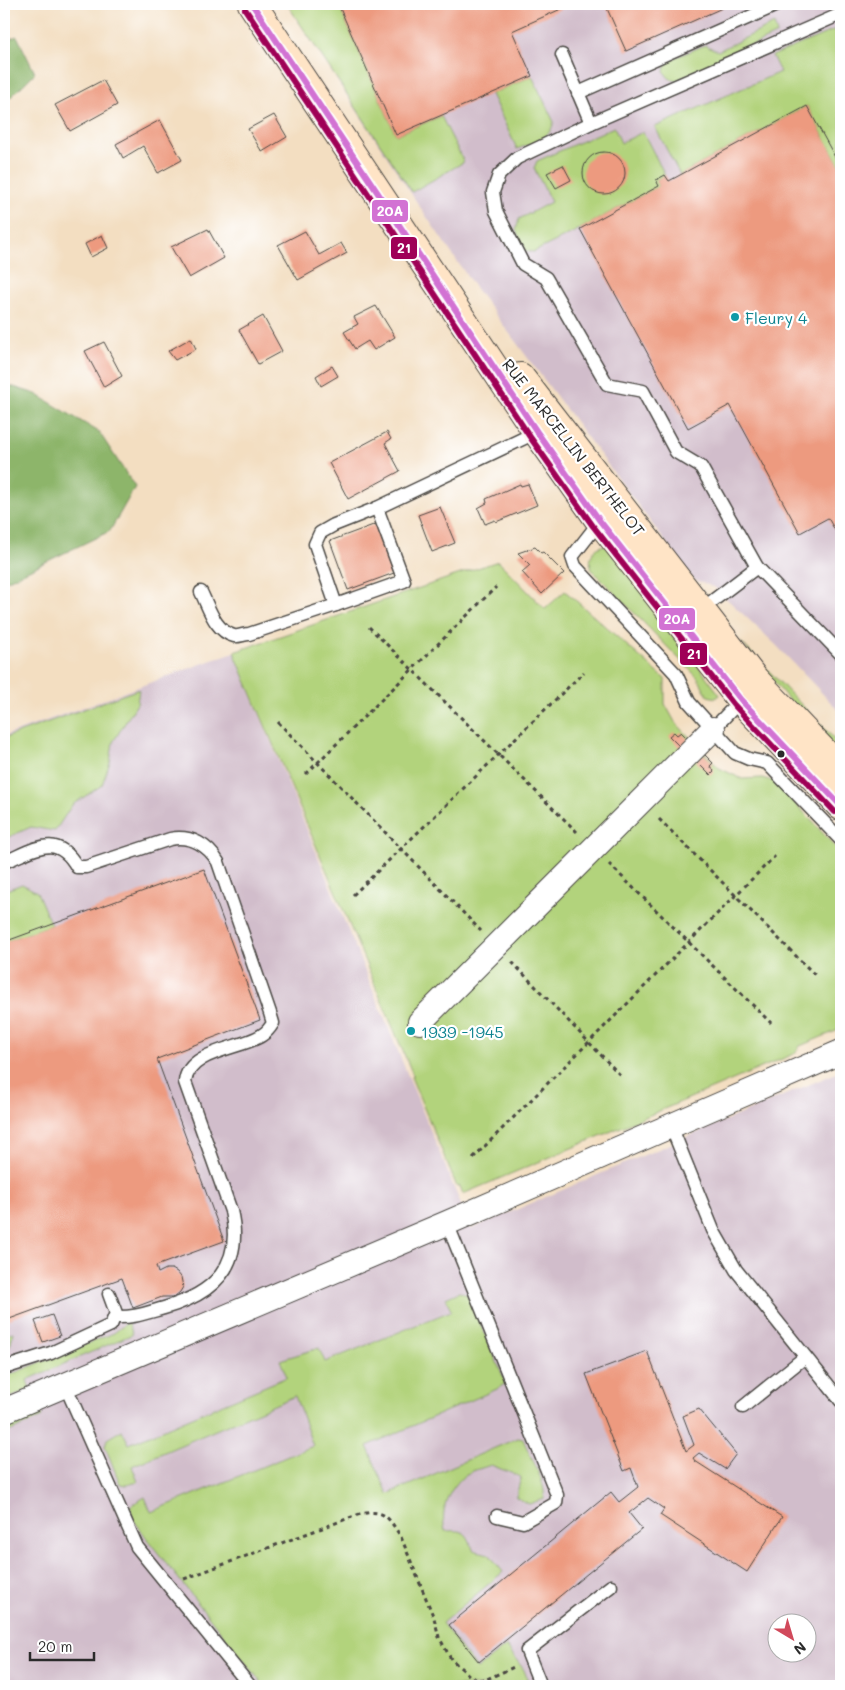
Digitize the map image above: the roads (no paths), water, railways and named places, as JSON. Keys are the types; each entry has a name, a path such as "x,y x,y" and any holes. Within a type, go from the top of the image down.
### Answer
{"main road":[{"name":"RUE MARCELLIN BERTHELOT","path":"252,4 537,432 600,521 741,700 841,806"},
{"name":"RUE MARCELLIN BERTHELOT","path":"265,4 467,308 754,680 841,770"}],"street":[{"path":"420,1022 714,729"},
{"path":"4,1411 447,1223 841,1052"}],"lane":[{"path":"578,93 779,4"},
{"path":"841,14 517,158 499,175 493,192 496,211 523,264 546,278 607,384 643,391 676,452 701,467 757,567 841,654"},
{"path":"562,55 590,124"},
{"path":"336,605 315,544 320,533 334,524 377,508 537,432"},
{"path":"561,466 590,491 678,604 689,613 701,611 757,567"},
{"path":"201,592 216,624 223,631 235,636 249,634 404,581 377,508"},
{"path":"600,521 572,556 575,566 676,674 689,702 735,753 749,759 768,763 841,840"},
{"path":"714,729 741,700"},
{"path":"4,862 40,848 55,846 64,849 72,857 77,867 86,867 179,837 208,848 218,862 273,1023 262,1036 210,1054 191,1068 186,1076 185,1082 231,1211 234,1225 235,1240 232,1256 226,1270 212,1285 182,1303 131,1318 115,1317"},
{"path":"671,1126 713,1230 736,1270 841,1401"},
{"path":"447,1223 557,1495 556,1503 524,1522 496,1516"},
{"path":"4,1368 51,1353 111,1325 116,1313 109,1294"},
{"path":"743,1407 805,1357"},
{"path":"65,1385 137,1547 250,1686"},
{"path":"541,1686 527,1652 611,1586"}],"place":[{"name":"Fleury 4","path":"735,317"},
{"name":"1939 -1945","path":"411,1031"}]}
